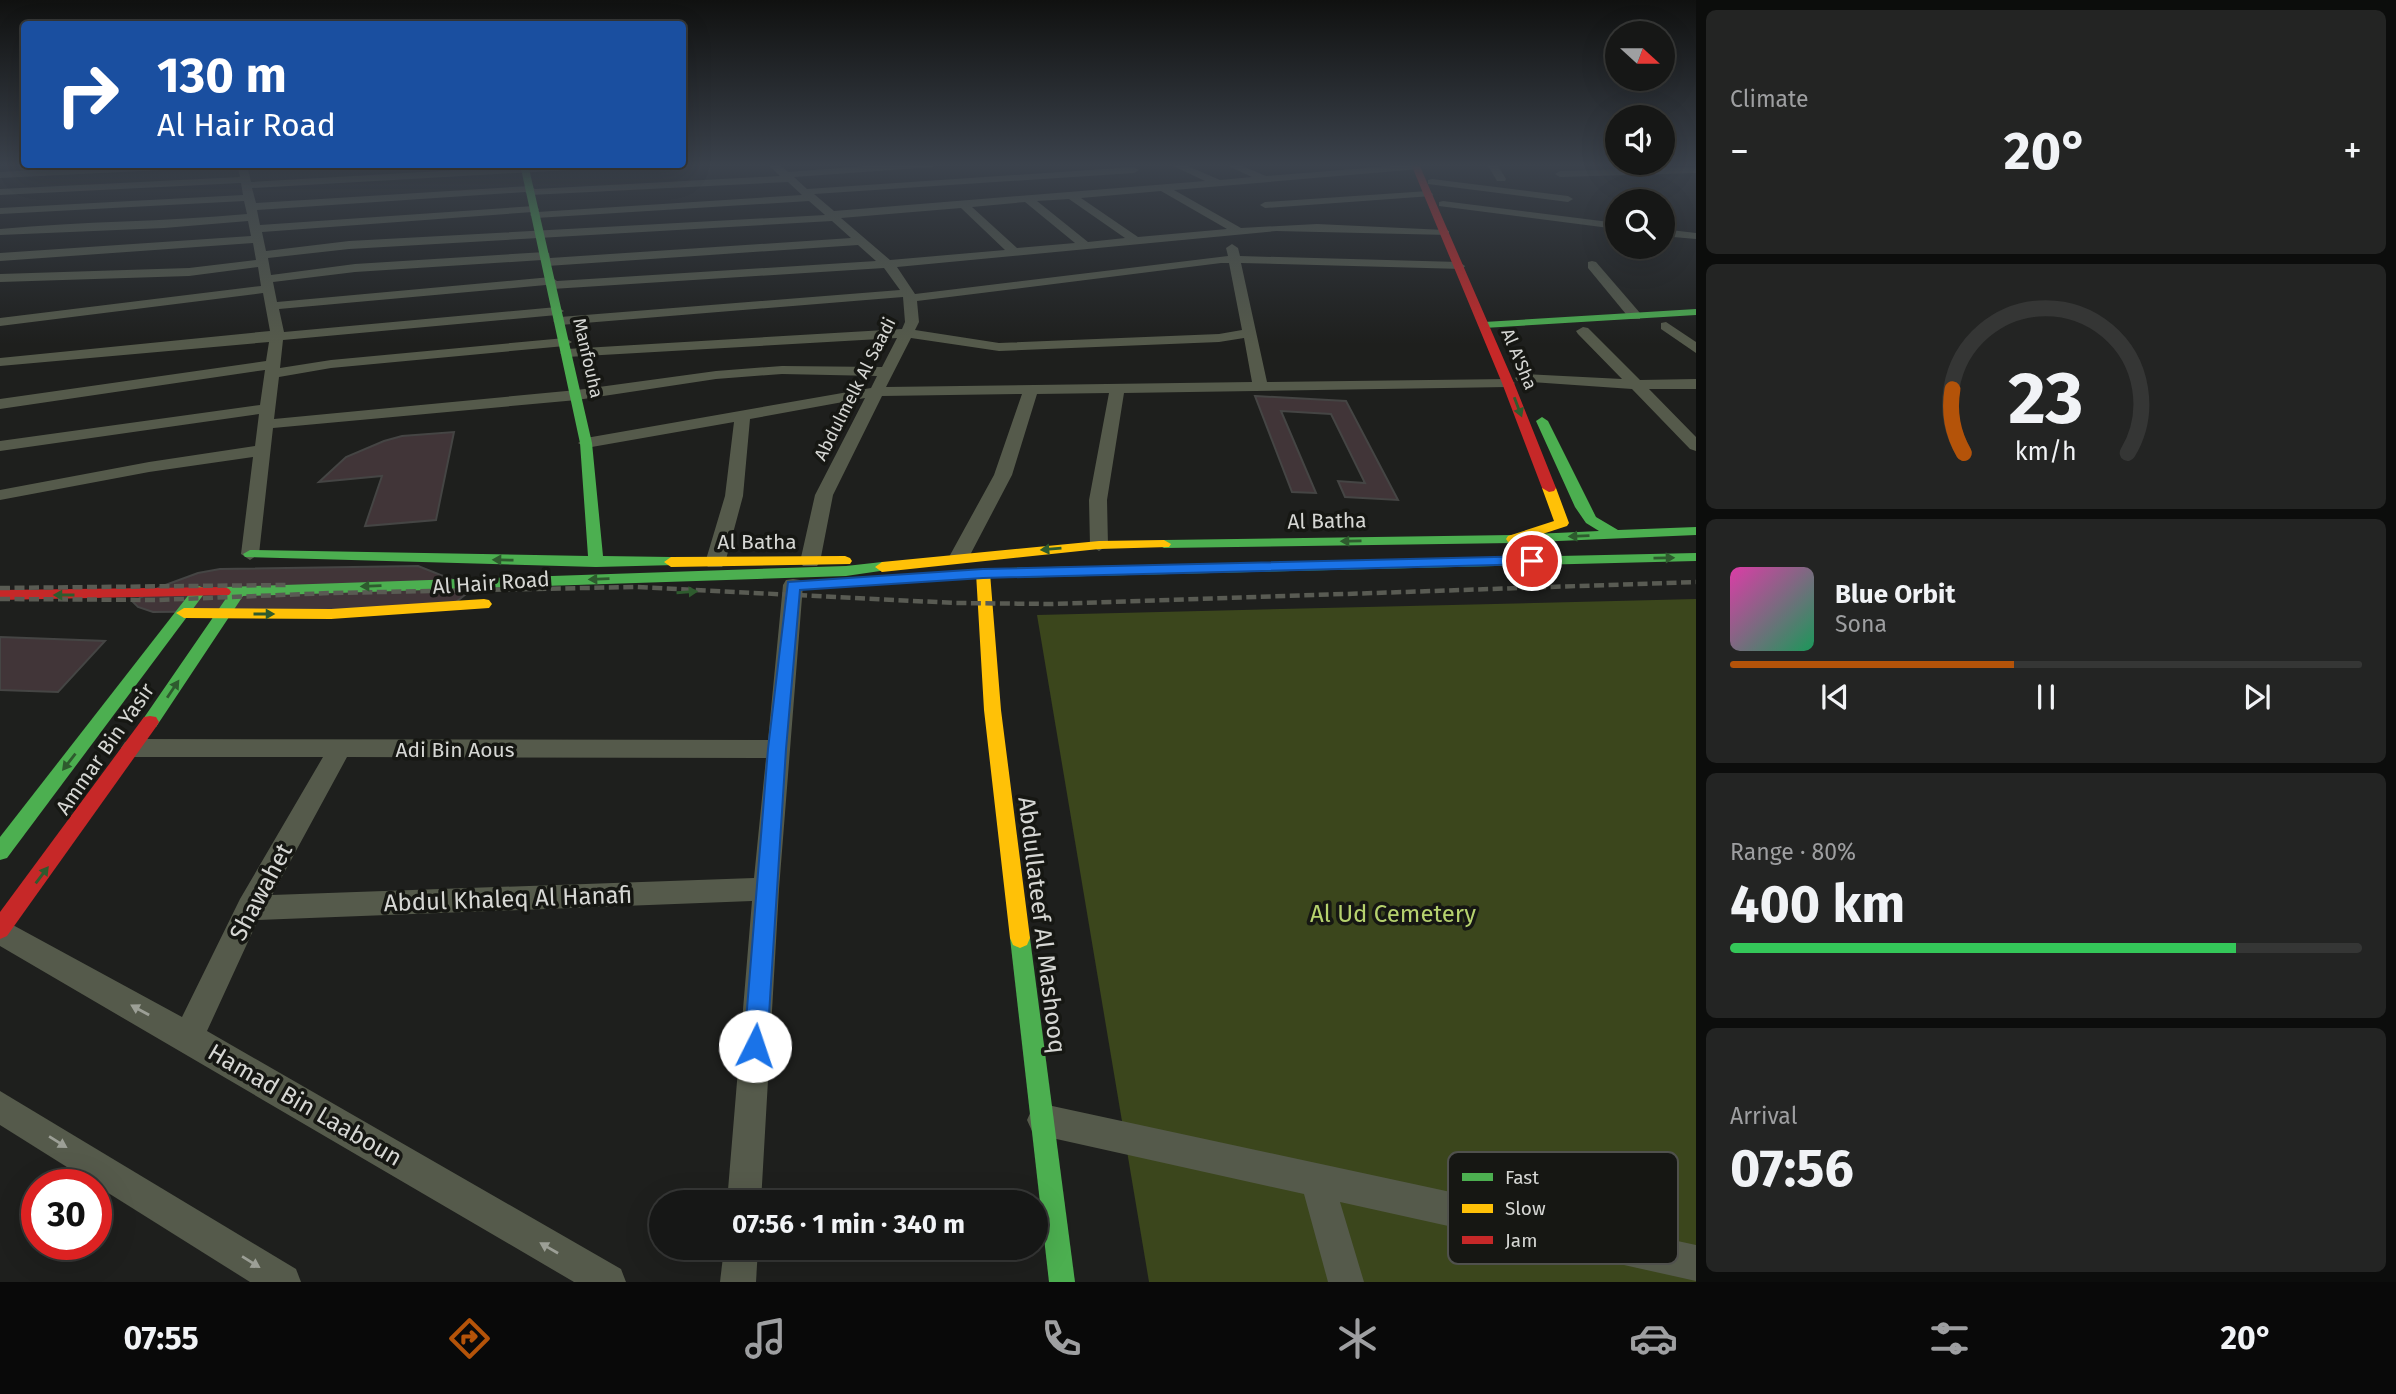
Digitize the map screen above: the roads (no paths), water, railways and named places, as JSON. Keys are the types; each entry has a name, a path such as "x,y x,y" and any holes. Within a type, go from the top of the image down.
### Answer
{"street":[{"path":"0,232 170,224"},
{"path":"0,257 170,224"},
{"path":"250,554 277,337 254,224"},
{"name":"Manfouha","path":"538,224 586,443 596,562"},
{"path":"0,278 189,272 349,245 705,224"},
{"name":"Abdulmelk Al Saadi","path":"810,562 824,495 912,322 910,296 897,274 842,224"},
{"path":"984,224 1014,253"},
{"path":"1059,224 1086,246"},
{"path":"1112,224 1136,241"},
{"path":"1220,224 1233,232"},
{"path":"1283,224 1292,232"},
{"name":"Al A'Sha","path":"1442,224 1459,266 1493,331"},
{"name":"Al A'Sha","path":"1450,224 1515,381 1591,520 1616,535"},
{"path":"1233,232 1261,387"},
{"path":"272,306 551,283 887,264 1233,232 1445,233"},
{"path":"1675,234 1696,236"},
{"path":"0,321 267,284 355,268 863,241"},
{"path":"1302,250 1310,262"},
{"path":"0,362 277,337 559,316 910,296 1221,259 1459,266"},
{"path":"1592,265 1635,316"},
{"path":"1493,331 1696,312"},
{"path":"1493,331 1583,331 1696,324"},
{"path":"1666,326 1696,349"},
{"path":"1583,331 1696,446"},
{"path":"0,404 273,369 566,348 906,333 999,347 1219,338 1251,333"},
{"path":"0,446 268,416 577,395 716,374 782,370 886,372"},
{"path":"586,443 876,392 1515,381 1696,384"},
{"name":"Al A'Sha","path":"1513,539 1562,523 1515,381"},
{"path":"1099,545 1098,500 1117,389"},
{"path":"959,557 1003,475 1031,390"},
{"path":"715,563 734,496 743,414"},
{"path":"0,495 149,467 264,450"},
{"name":"Al Batha","path":"791,579 959,557 1099,545 1513,539 1696,531"},
{"name":"Al Batha","path":"250,554 715,563 959,557"},
{"path":"983,573 1696,558"},
{"name":"Al Hair Road","path":"0,595 983,573"},
{"name":"Abdullateef Al Mashooq","path":"983,573 986,642 995,735 1062,1282"},
{"path":"745,1190 791,579"},
{"name":"Al Hair Road","path":"644,594 791,579"},
{"name":"Ammar Bin Yasir","path":"0,930 133,748 239,590"},
{"name":"Ammar Bin Yasir","path":"0,852 200,591"},
{"name":"Al Hair Road","path":"162,613 331,614 494,604"},
{"path":"156,650 176,642 203,645"},
{"name":"Adi Bin Aous","path":"133,748 777,749"},
{"name":"Shawahet","path":"188,1037 250,908 339,750"},
{"name":"Abdul Khaleq Al Hanafi","path":"250,908 766,889"},
{"name":"Hamad Bin Laaboun","path":"0,930 608,1282"},
{"path":"0,1107 284,1282"},
{"path":"1043,1120 1448,1209"},
{"path":"1317,1180 1346,1282"},
{"path":"1678,1259 1696,1263"},
{"path":"738,1282 740,1260"}],"railway":[{"path":"0,599 157,600 331,593 636,587 955,603 1051,604 1696,582"},
{"path":"0,588 286,585"}],"park label":[{"name":"Al Ud Cemetery","path":"1393,914"}]}
